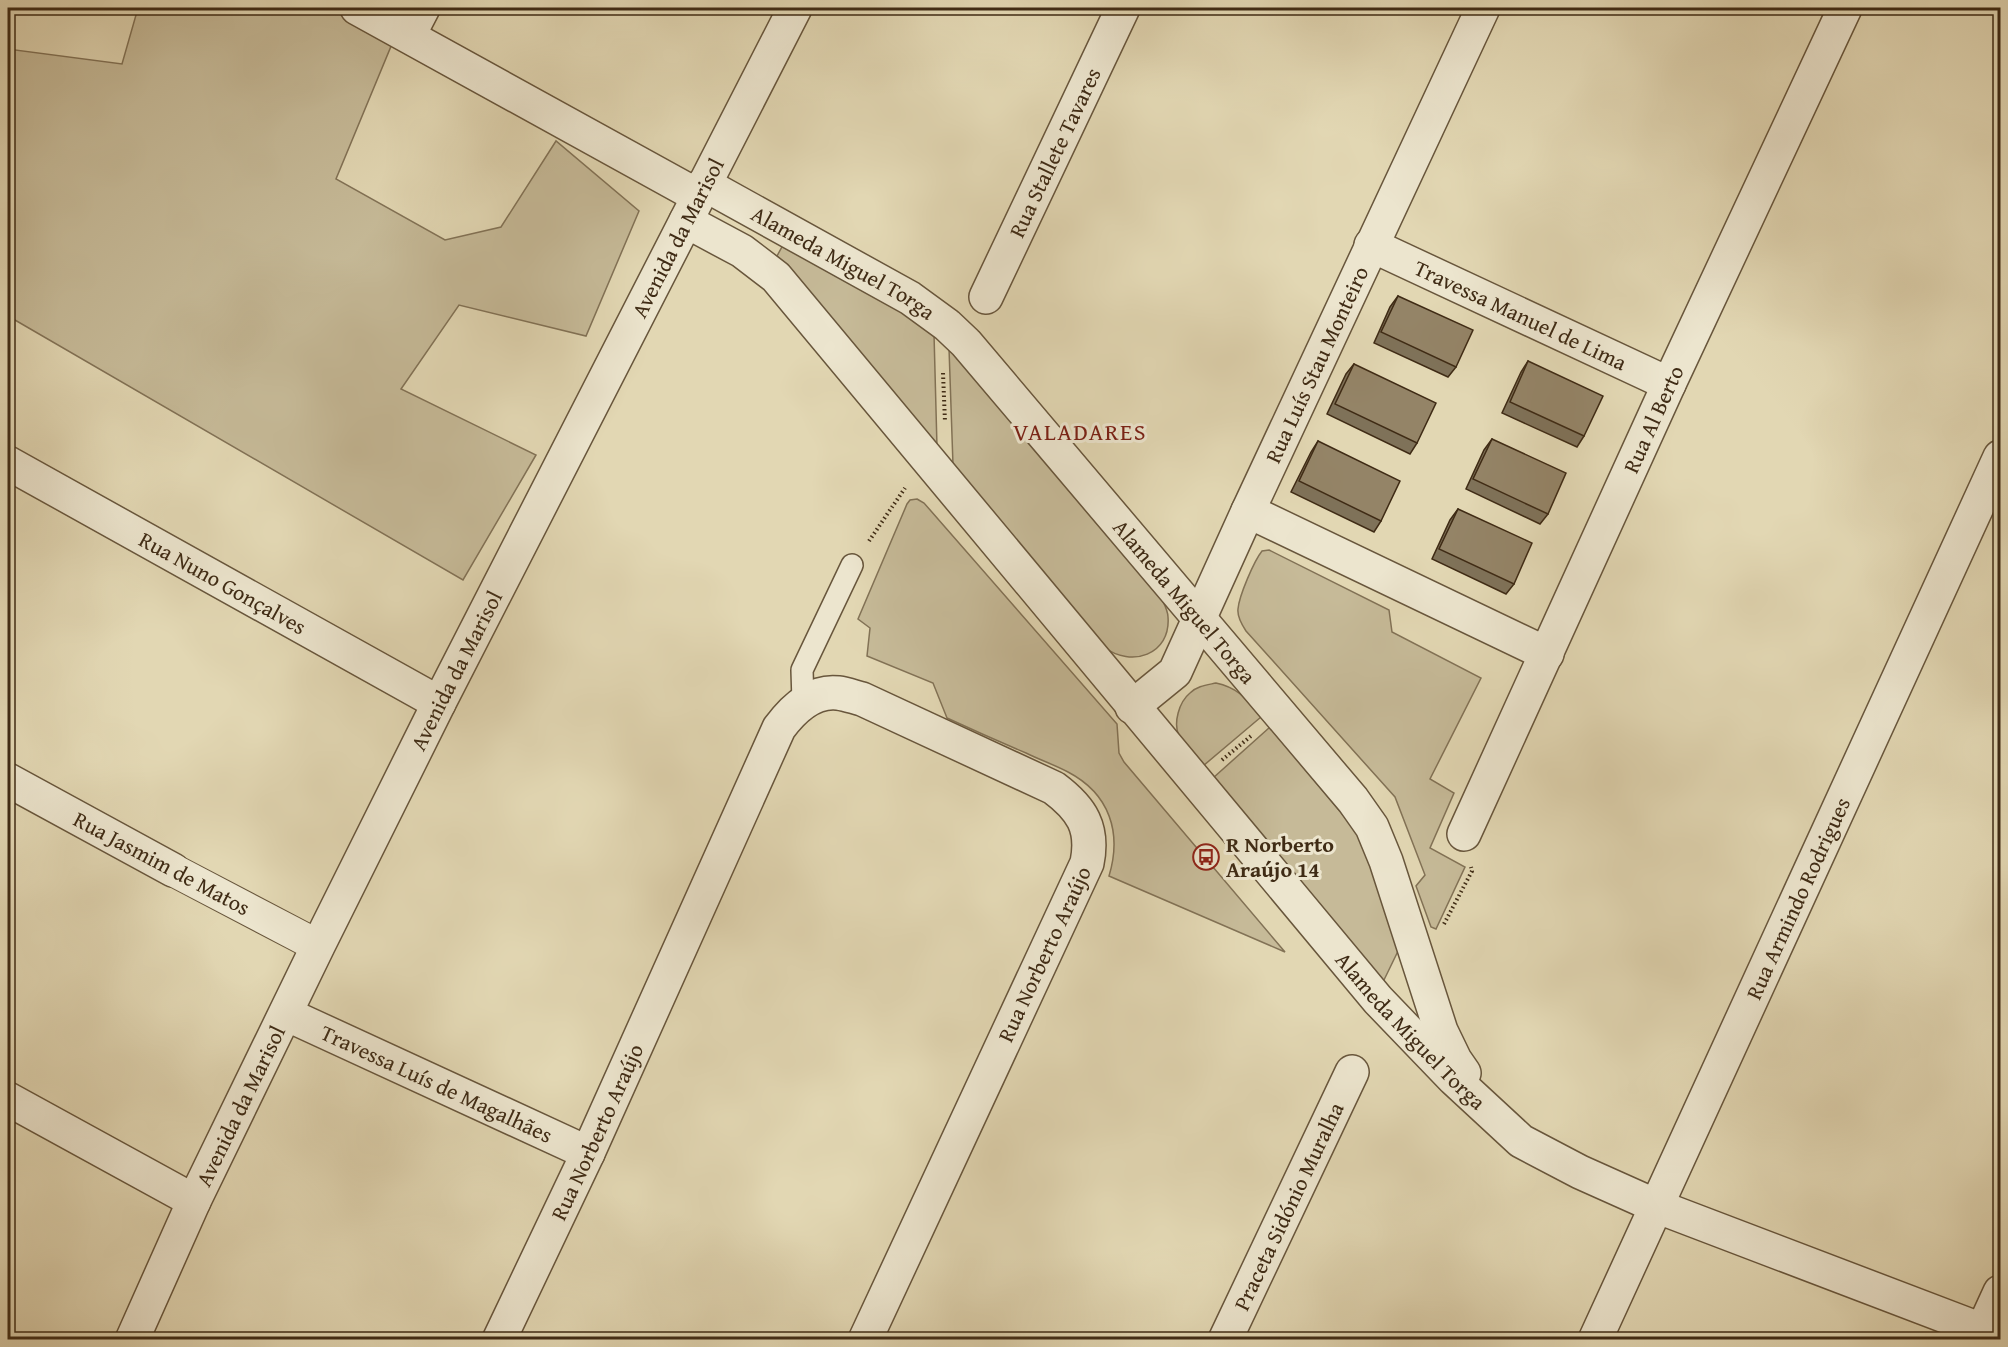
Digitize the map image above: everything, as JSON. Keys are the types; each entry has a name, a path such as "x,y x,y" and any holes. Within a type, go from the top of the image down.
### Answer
{"street":[{"path":"357,8 416,21 696,200"},
{"name":"Avenida da Marisol","path":"132,1340 194,1201 318,945 439,703 795,8"},
{"name":"Rua Stallete Tavares","path":"986,297 1123,8"},
{"name":"Rua Luís Stau Monteiro","path":"1132,707 1176,672 1248,511 1483,8"},
{"name":"Rua Al Berto","path":"1464,834 1669,384 1845,8"},
{"name":"Alameda Miguel Torga","path":"696,200 742,251 776,277 1378,1000 1454,1079 1521,1141 1580,1172 1656,1206 1987,1336"},
{"name":"Alameda Miguel Torga","path":"696,200 910,298 953,330 974,352 1353,800 1372,827 1386,861 1441,1032 1455,1060 1479,1094 1521,1141"},
{"name":"Travessa Manuel de Lima","path":"1371,246 1669,384"},
{"name":"Rua Armindo Rodrigues","path":"1595,1340 2001,457"},
{"name":"Rua Nuno Gonçalves","path":"8,463 439,703"},
{"path":"1248,511 1547,654"},
{"name":"Rua Norberto Araújo","path":"499,1340 588,1152 779,728 790,713 803,702 821,694 837,693 862,699 1054,788 1071,801 1081,814 1090,846 1087,863 866,1340"},
{"name":"Rua Jasmim de Matos","path":"8,780 173,870 318,945"},
{"name":"Travessa Luís de Magalhães","path":"286,1014 588,1152"},
{"name":"Praceta Sidónio Muralha","path":"1225,1340 1352,1072"},
{"path":"8,1099 194,1201"},
{"path":"1987,1336 2001,1292"}],"lane":[{"path":"803,702 802,670 852,565"}],"path":[{"path":"852,565 905,488 932,466"},
{"path":"1195,782 1279,712"}],"shaded area":[{"path":"138,8 329,8 394,39 336,179 445,240 501,227 556,141 639,211 586,336 459,305 401,389 536,455 463,580 8,316 8,49 122,64"},
{"path":"783,245 898,307 934,334 937,447 777,256"},
{"path":"949,348 1160,595 1168,614 1167,630 1163,641 1156,649 1137,657 1126,657 1104,647 953,465"},
{"path":"917,499 924,503 1117,724 1119,753 1124,762 1285,952 1109,876 1113,860 1113,830 1103,803 1094,791 1063,769 947,718 933,683 867,656 870,628 858,619 907,504 910,500"},
{"path":"1269,550 1389,610 1392,632 1481,678 1430,779 1454,793 1430,848 1465,867 1436,929 1431,927 1416,886 1425,875 1395,797 1246,631 1240,621 1239,603 1247,579 1262,551"},
{"path":"1216,683 1236,691 1261,717 1203,766 1179,736 1177,719 1183,702 1190,693 1199,687"},
{"path":"1270,727 1353,827 1360,839 1400,947 1383,982 1213,778"}],"building":[{"path":"1398,296 1473,330 1456,367 1381,332"},
{"path":"1528,361 1603,396 1584,436 1510,402"},
{"path":"1354,364 1436,403 1417,443 1335,404"},
{"path":"1492,439 1566,473 1548,514 1473,479"},
{"path":"1318,441 1400,481 1381,521 1299,481"},
{"path":"1458,509 1532,543 1514,584 1439,549"}],"place":[{"name":"R Norberto Araújo 14","path":"1206,857"}],"district":[{"name":"VALADARES","path":"1080,431"}]}
